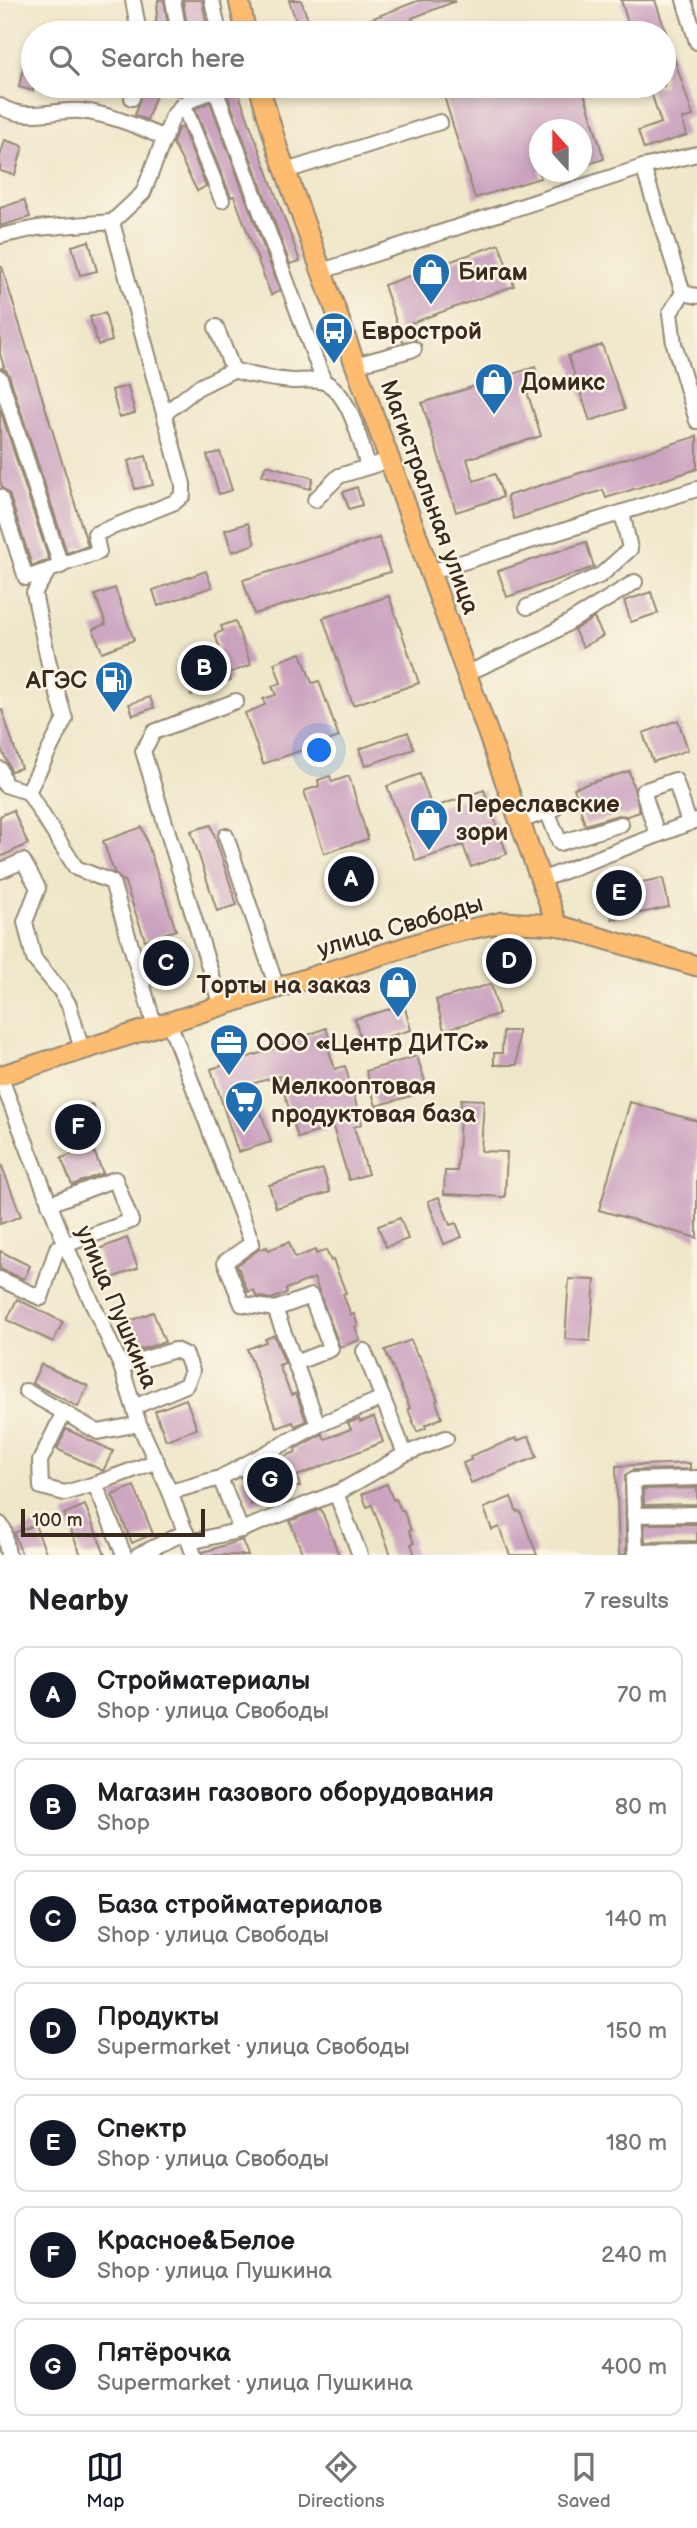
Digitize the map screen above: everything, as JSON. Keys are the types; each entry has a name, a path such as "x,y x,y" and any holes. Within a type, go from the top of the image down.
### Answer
{"main road":[{"path":"239,0 243,21"},
{"name":"Магистральная улица","path":"263,98 355,365 557,925"},
{"name":"улица Свободы","path":"0,1076 464,929 503,922 557,925 697,967"}],"street":[{"path":"132,0 136,21"},
{"path":"173,0 177,21"},
{"path":"212,0 216,21"},
{"path":"684,0 697,42"},
{"path":"0,236 37,228 112,222 143,193 173,116 186,98"},
{"path":"189,98 222,200"},
{"path":"222,98 324,382"},
{"path":"0,106 29,115 83,111 133,124 165,138"},
{"path":"286,171 440,122"},
{"path":"322,271 643,167 697,154"},
{"path":"643,167 690,295 670,313 674,344 697,421"},
{"path":"0,496 26,578 99,552 95,534 175,502 183,495 183,484 112,222"},
{"path":"216,327 233,370"},
{"path":"355,365 414,349"},
{"path":"164,414 197,388 233,370 259,377 324,382 337,391 346,404 368,467"},
{"path":"0,378 55,568"},
{"path":"315,500 339,476 390,460"},
{"path":"431,572 697,489"},
{"path":"527,607 601,575 631,549 622,512"},
{"path":"28,792 65,719 49,664 34,593 55,568"},
{"path":"468,673 545,637 635,582"},
{"path":"221,1006 143,751 154,732 236,701"},
{"path":"0,769 5,785 28,792 76,868 112,883 162,1025 185,1058 252,1243 225,1262 242,1304 275,1310 311,1296 331,1349 295,1363"},
{"path":"541,880 693,821 675,780 643,792 657,834"},
{"path":"520,821 550,810 560,844 621,824"},
{"path":"226,836 277,988"},
{"path":"0,871 23,862 38,888 25,922 34,959 69,1005 82,1050"},
{"name":"улица Пушкина","path":"0,1076 66,1246 121,1366 139,1424 190,1543"},
{"path":"0,1279 41,1298 57,1248 131,1221 115,1179 49,1204"},
{"path":"275,1310 318,1425"},
{"path":"121,1366 175,1350 186,1355 192,1371 186,1385 134,1407"},
{"path":"364,1351 405,1454"},
{"path":"26,1391 99,1432 139,1424"},
{"path":"170,1492 220,1478 318,1425 383,1398"},
{"path":"64,1412 40,1461 41,1487 65,1493 156,1461"},
{"path":"138,1555 241,1530 336,1493 405,1454 446,1438"},
{"path":"220,1478 241,1530"},
{"path":"697,1478 633,1480 636,1554 697,1551"},
{"path":"95,1484 124,1555"},
{"path":"336,1493 360,1555"},
{"path":"634,1515 697,1514"},
{"path":"0,1524 4,1530 8,1555"}],"building":[{"path":"158,0 164,0 167,21 156,21"},
{"path":"183,0 202,0 206,21 186,21"},
{"path":"289,0 301,0 308,20 296,21"},
{"path":"420,0 456,1 412,18 413,21 365,21"},
{"path":"621,0 655,0 662,21 627,21"},
{"path":"676,64 693,116 682,119 687,135 644,149 638,131 661,123 653,98 676,98"},
{"path":"140,98 155,98 147,120 135,115"},
{"path":"228,98 240,98 300,261 290,264"},
{"path":"445,98 586,98 592,119 529,119 529,181 475,198"},
{"path":"210,102 280,291 271,295 234,196 231,197 195,109"},
{"path":"592,119 604,159 592,163"},
{"path":"182,127 206,186 197,191 173,143 178,129"},
{"path":"5,140 23,146 15,175 0,171 0,157"},
{"path":"24,200 30,217 0,226 0,208"},
{"path":"89,241 97,271 80,275 72,246"},
{"path":"499,244 514,286 411,323 416,340 403,342 384,285"},
{"path":"0,267 88,546 67,553 9,375 6,370 0,369 4,367 0,354"},
{"path":"105,313 112,341 98,345 90,317"},
{"path":"602,345 625,409 590,421 568,356"},
{"path":"535,367 540,383 526,388 541,436 467,459 474,481 495,474 503,497 456,512 422,403"},
{"path":"128,386 135,413 119,417 112,390"},
{"path":"0,409 49,560 32,566 9,494 2,488 0,480"},
{"path":"697,436 697,469 606,498 603,490 514,519 507,496"},
{"path":"220,452 232,490 219,494 207,455"},
{"path":"146,456 153,485 135,489 128,461"},
{"path":"266,465 313,478 310,489 262,475"},
{"path":"357,487 362,505 349,509 343,492"},
{"path":"248,523 255,544 232,552 225,530"},
{"path":"379,538 390,572 254,614 243,580"},
{"path":"586,542 594,567 507,597 498,571"},
{"path":"206,571 212,587 158,606 153,590"},
{"path":"115,588 134,640 102,652 93,629 106,624 95,595"},
{"path":"651,592 658,613 631,622 624,601"},
{"path":"389,596 419,683 353,705 323,618"},
{"path":"594,618 603,636 583,647 574,630"},
{"path":"235,621 251,665 229,673 231,680 191,695 180,664 220,649 215,634 223,631 221,626"},
{"path":"301,653 312,683 319,681 339,737 263,764 245,713 265,705 263,699 276,695 272,686 281,683 274,663"},
{"path":"150,697 154,708 133,715 129,704"},
{"path":"0,710 21,768 11,771 0,746"},
{"path":"678,720 688,750 653,762 643,733"},
{"path":"408,732 414,749 365,766 359,749"},
{"path":"629,771 640,812 627,816 618,815 585,825 574,788"},
{"path":"420,774 432,808 484,790 507,854 471,867 463,845 416,861 387,786"},
{"path":"330,776 332,782 349,776 368,839 324,853 304,791 319,786 318,780"},
{"path":"13,810 28,844 0,857 0,816"},
{"path":"211,825 237,905 217,911 191,831"},
{"path":"142,827 176,930 145,940 124,880 114,872 103,841"},
{"path":"663,878 669,907 612,919 606,889"},
{"path":"515,951 520,966 502,971 498,956"},
{"path":"491,984 499,1014 444,1030 436,1000"},
{"path":"404,1005 411,1030 362,1044 355,1019"},
{"path":"326,1028 330,1040 326,1041 335,1069 345,1066 362,1124 354,1127 368,1174 349,1180 333,1127 298,1138 279,1076 241,1087 249,1113 260,1109 271,1142 238,1152 211,1069 298,1041 297,1039"},
{"path":"503,1031 518,1031 517,1065 494,1065 494,1053 502,1053"},
{"path":"417,1056 428,1091 376,1106 366,1071"},
{"path":"461,1099 484,1100 481,1151 507,1152 505,1197 444,1194 445,1171 457,1171"},
{"path":"630,1102 697,1121 697,1238 599,1210"},
{"path":"92,1104 100,1122 72,1134 65,1116"},
{"path":"92,1147 103,1173 72,1185 61,1158"},
{"path":"0,1165 21,1216 0,1224"},
{"path":"323,1169 330,1192 276,1208 269,1185"},
{"path":"439,1197 450,1225 456,1223 462,1237 444,1244 428,1201"},
{"path":"400,1218 408,1239 386,1247 378,1226"},
{"path":"127,1238 138,1268 107,1280 96,1250"},
{"path":"289,1242 295,1258 315,1250 316,1254 326,1250 331,1261 333,1260 346,1293 343,1294 351,1315 354,1314 360,1340 340,1347 314,1278 286,1289 287,1293 271,1299 256,1296 254,1290 248,1292 237,1265 258,1250 267,1247 268,1250"},
{"path":"0,1251 30,1266 24,1279 0,1269"},
{"path":"569,1279 595,1280 590,1341 565,1339"},
{"path":"17,1299 63,1322 53,1342 7,1320"},
{"path":"153,1312 165,1342 133,1352 122,1324"},
{"path":"274,1335 285,1363 279,1365 291,1395 296,1393 306,1421 295,1426 293,1422 277,1428 247,1349 266,1342 265,1339"},
{"path":"411,1340 438,1400 436,1401 442,1418 425,1425 426,1428 417,1432 408,1409 410,1408 385,1350"},
{"path":"41,1364 88,1386 78,1407 32,1383"},
{"path":"186,1399 197,1429 166,1440 155,1411"},
{"path":"374,1417 383,1442 297,1476 300,1486 251,1505 241,1478 296,1452 295,1449 322,1434 325,1439 351,1429 348,1423"},
{"path":"66,1429 113,1451 103,1471 57,1449"},
{"path":"529,1436 537,1457 471,1483 463,1463 471,1460 470,1456 516,1438 517,1441"},
{"path":"690,1463 690,1469 633,1470 625,1475 626,1555 619,1555 616,1466"},
{"path":"387,1484 393,1500 396,1499 403,1510 411,1530 409,1531 414,1543 411,1544 415,1555 391,1555 372,1505 367,1507 362,1494"},
{"path":"134,1486 153,1534 132,1543 112,1495"},
{"path":"697,1488 697,1504 644,1505 643,1489"},
{"path":"511,1497 517,1512 520,1511 537,1555 510,1555 499,1527 492,1530 484,1508"},
{"path":"85,1505 105,1555 81,1555 64,1514"},
{"path":"321,1509 339,1555 303,1555 290,1521"},
{"path":"644,1524 697,1524 697,1541 645,1542"},
{"path":"35,1525 47,1555 22,1555 14,1533"},
{"path":"242,1540 248,1555 203,1555 203,1552"}],"place":[{"name":"Бигам","path":"431,306"},
{"name":"Еврострой","path":"334,365"},
{"name":"Домикс","path":"494,416"},
{"name":"Магазин газового оборудования","path":"204,668"},
{"name":"АГЭС","path":"114,714"},
{"name":"Переславские зори","path":"429,852"},
{"name":"Стройматериалы","path":"351,879"},
{"name":"Спектр","path":"619,893"},
{"name":"Продукты","path":"509,961"},
{"name":"База стройматериалов","path":"166,963"},
{"name":"Торты на заказ","path":"398,1019"},
{"name":"ООО «Центр ДИТС»","path":"229,1077"},
{"name":"Красное&Белое","path":"78,1127"},
{"name":"Мелкооптовая продуктовая база","path":"244,1134"},
{"name":"Пятёрочка","path":"270,1480"}]}
